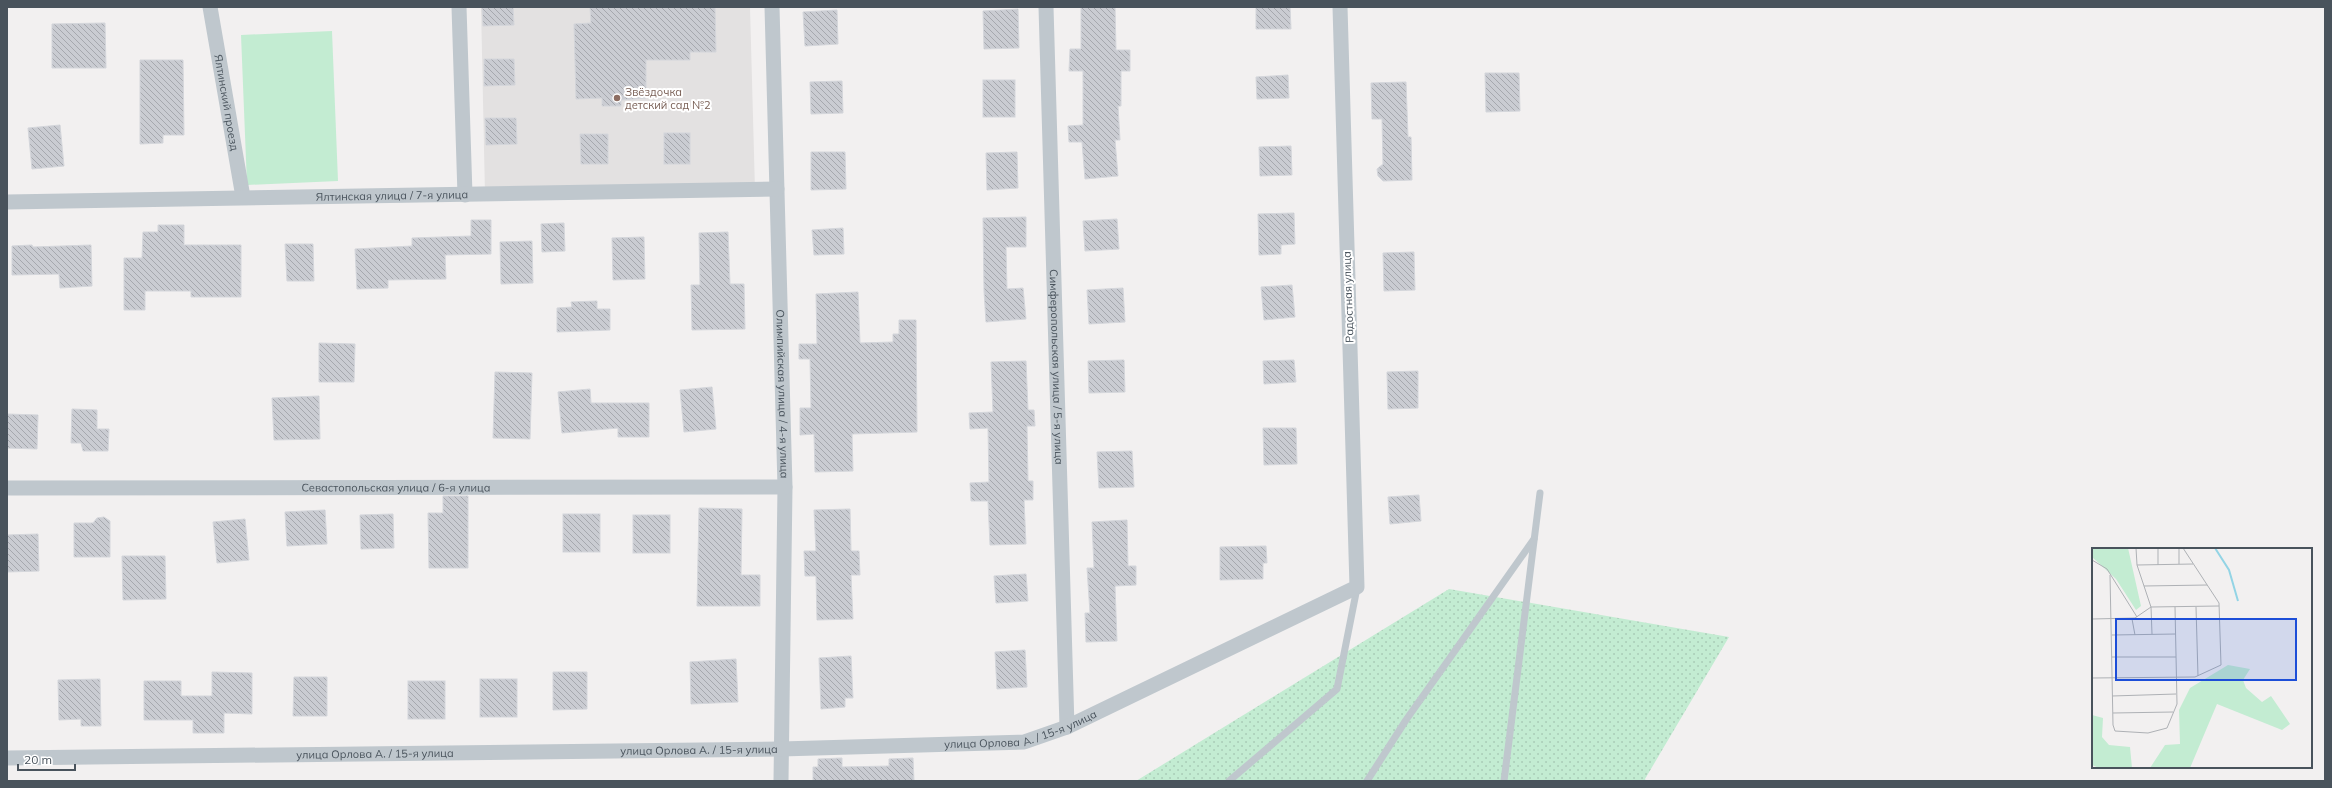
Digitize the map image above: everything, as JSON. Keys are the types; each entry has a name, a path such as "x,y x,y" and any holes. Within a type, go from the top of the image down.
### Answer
{"street":[{"name":"Ялтинский проезд","path":"210,7 243,198"},
{"path":"459,7 465,195"},
{"name":"Олимпийская улица / 4-я улица","path":"772,7 785,487 781,781"},
{"name":"Симферопольская улица / 5-я улица","path":"1046,7 1067,727"},
{"name":"Радостная улица","path":"1340,7 1357,587"},
{"name":"Ялтинская улица / 7-я улица","path":"7,202 777,189"},
{"name":"Севастопольская улица / 6-я улица","path":"7,488 785,487"},
{"name":"улица Орлова А. / 15-я улица","path":"7,758 781,749 1024,742 1067,727 1357,587"}],"lane":[{"path":"1504,781 1540,493"},
{"path":"1367,781 1406,720 1534,539"},
{"path":"1229,781 1337,689 1357,587"}],"shaded area":[{"name":"Звёздочка детский сад №2","path":"481,7 750,7 755,190 485,196"}],"green space":[{"path":"332,31 338,181 247,185 241,35"},
{"path":"1449,589 1729,637 1645,779 1646,781 1136,781"}],"building":[{"path":"482,7 513,7 514,25 483,26"},
{"path":"590,7 715,7 716,52 690,52 690,60 646,60 646,98 621,100 621,106 602,106 602,98 576,99 574,24 591,23"},
{"path":"1081,7 1115,7 1116,50 1130,50 1130,71 1121,71 1121,106 1118,106 1120,140 1115,140 1118,176 1085,179 1082,142 1069,142 1068,126 1083,125 1083,71 1069,71 1070,49 1081,49"},
{"path":"1256,7 1290,7 1291,29 1256,29"},
{"path":"1018,9 1019,48 984,49 983,11"},
{"path":"837,10 838,44 805,46 803,12"},
{"path":"105,23 106,68 52,68 52,24"},
{"path":"484,59 514,59 515,85 484,86"},
{"path":"140,60 183,60 184,135 163,135 163,143 140,144"},
{"path":"1485,73 1519,73 1520,111 1486,112"},
{"path":"1288,75 1289,98 1257,99 1256,77"},
{"path":"983,80 1015,80 1015,117 983,117"},
{"path":"842,81 843,113 811,114 810,82"},
{"path":"1406,82 1408,137 1411,137 1412,180 1383,181 1378,176 1377,169 1383,164 1382,119 1372,119 1371,83"},
{"path":"485,118 516,118 517,144 486,145"},
{"path":"60,125 64,166 32,169 28,128"},
{"path":"664,133 690,133 690,164 664,164"},
{"path":"580,134 608,134 608,164 581,164"},
{"path":"1291,146 1292,175 1260,176 1259,147"},
{"path":"811,152 845,152 846,189 811,190"},
{"path":"1017,152 1018,188 987,190 986,153"},
{"path":"1294,213 1295,244 1281,245 1281,254 1259,255 1258,214"},
{"path":"1026,217 1026,247 1006,247 1007,289 1023,288 1026,319 986,322 983,218"},
{"path":"1117,219 1119,249 1085,251 1083,221"},
{"path":"471,220 491,220 491,254 445,255 446,279 388,280 388,288 357,289 355,249 412,246 412,238 471,236"},
{"path":"564,223 565,251 542,252 541,224"},
{"path":"158,225 184,225 184,245 241,245 241,297 191,297 191,291 145,291 145,310 124,310 124,258 142,258 143,232 158,232"},
{"path":"843,228 844,254 814,255 812,230"},
{"path":"728,232 730,284 744,284 745,329 692,330 691,285 700,285 699,233"},
{"path":"644,237 645,279 613,280 612,238"},
{"path":"532,241 533,283 501,284 500,242"},
{"path":"285,244 313,244 314,281 287,281"},
{"path":"32,245 33,247 91,245 92,286 60,288 59,274 12,275 12,246"},
{"path":"1414,252 1415,290 1384,291 1383,253"},
{"path":"1292,285 1295,317 1264,320 1261,287"},
{"path":"1123,288 1125,322 1089,324 1087,290"},
{"path":"858,292 860,343 893,342 893,334 899,334 899,320 916,320 917,432 852,434 853,471 815,472 814,434 800,435 800,408 811,408 810,359 799,359 799,344 817,344 816,294"},
{"path":"597,301 597,309 610,309 610,330 557,332 557,308 572,307 571,302"},
{"path":"319,343 355,344 354,382 319,382"},
{"path":"1124,360 1125,392 1089,393 1088,361"},
{"path":"1294,360 1296,382 1264,384 1263,361"},
{"path":"1026,361 1028,410 1034,410 1035,426 1027,426 1028,481 1033,481 1033,500 1024,500 1026,544 990,545 988,501 971,501 970,483 989,482 988,428 970,429 969,413 993,412 991,362"},
{"path":"1418,371 1418,408 1388,409 1387,372"},
{"path":"495,372 532,373 530,439 493,438"},
{"path":"712,387 716,429 684,432 680,390"},
{"path":"590,389 591,403 649,403 649,437 618,437 618,428 562,433 558,392"},
{"path":"319,396 320,439 274,440 272,398"},
{"path":"72,409 97,410 97,429 109,429 108,451 83,451 81,443 71,443"},
{"path":"7,414 38,415 37,449 7,448"},
{"path":"1263,428 1296,428 1297,464 1264,465"},
{"path":"1132,451 1134,487 1099,488 1097,452"},
{"path":"1419,495 1421,521 1390,524 1388,497"},
{"path":"443,496 468,496 468,568 429,568 428,513 443,513"},
{"path":"699,508 742,509 741,575 760,575 760,606 697,606"},
{"path":"850,509 851,551 859,551 860,575 851,575 853,619 817,620 816,576 805,576 804,551 816,551 814,510"},
{"path":"325,510 327,544 287,546 285,512"},
{"path":"393,514 394,548 361,549 360,515"},
{"path":"563,514 600,514 600,552 563,552"},
{"path":"633,515 670,515 670,553 633,553"},
{"path":"104,517 110,521 110,557 74,557 74,523 93,523 97,518"},
{"path":"245,519 249,560 217,563 213,522"},
{"path":"1127,520 1128,566 1136,566 1136,585 1115,586 1117,641 1086,642 1085,613 1090,613 1087,568 1094,568 1092,522"},
{"path":"38,534 39,571 7,572 7,535"},
{"path":"1266,546 1267,563 1263,563 1263,579 1220,580 1220,547"},
{"path":"122,556 165,556 166,599 123,600"},
{"path":"1026,574 1028,601 996,603 994,576"},
{"path":"1025,650 1027,687 997,689 995,652"},
{"path":"851,656 853,698 845,698 845,707 821,709 819,658"},
{"path":"736,659 738,702 691,704 690,662"},
{"path":"212,672 252,673 252,714 224,713 224,733 193,733 193,720 144,720 144,681 181,681 181,696 212,696"},
{"path":"553,672 587,672 587,709 553,710"},
{"path":"294,677 327,677 327,716 293,716"},
{"path":"100,679 101,726 81,726 81,719 59,720 58,680"},
{"path":"480,679 517,679 517,717 480,717"},
{"path":"408,681 445,681 445,719 408,719"},
{"path":"842,758 842,767 889,766 889,759 913,758 914,781 813,781 813,767 818,767 818,759"}],"place":[{"name":"Звёздочка детский сад №2","path":"617,98"}]}
